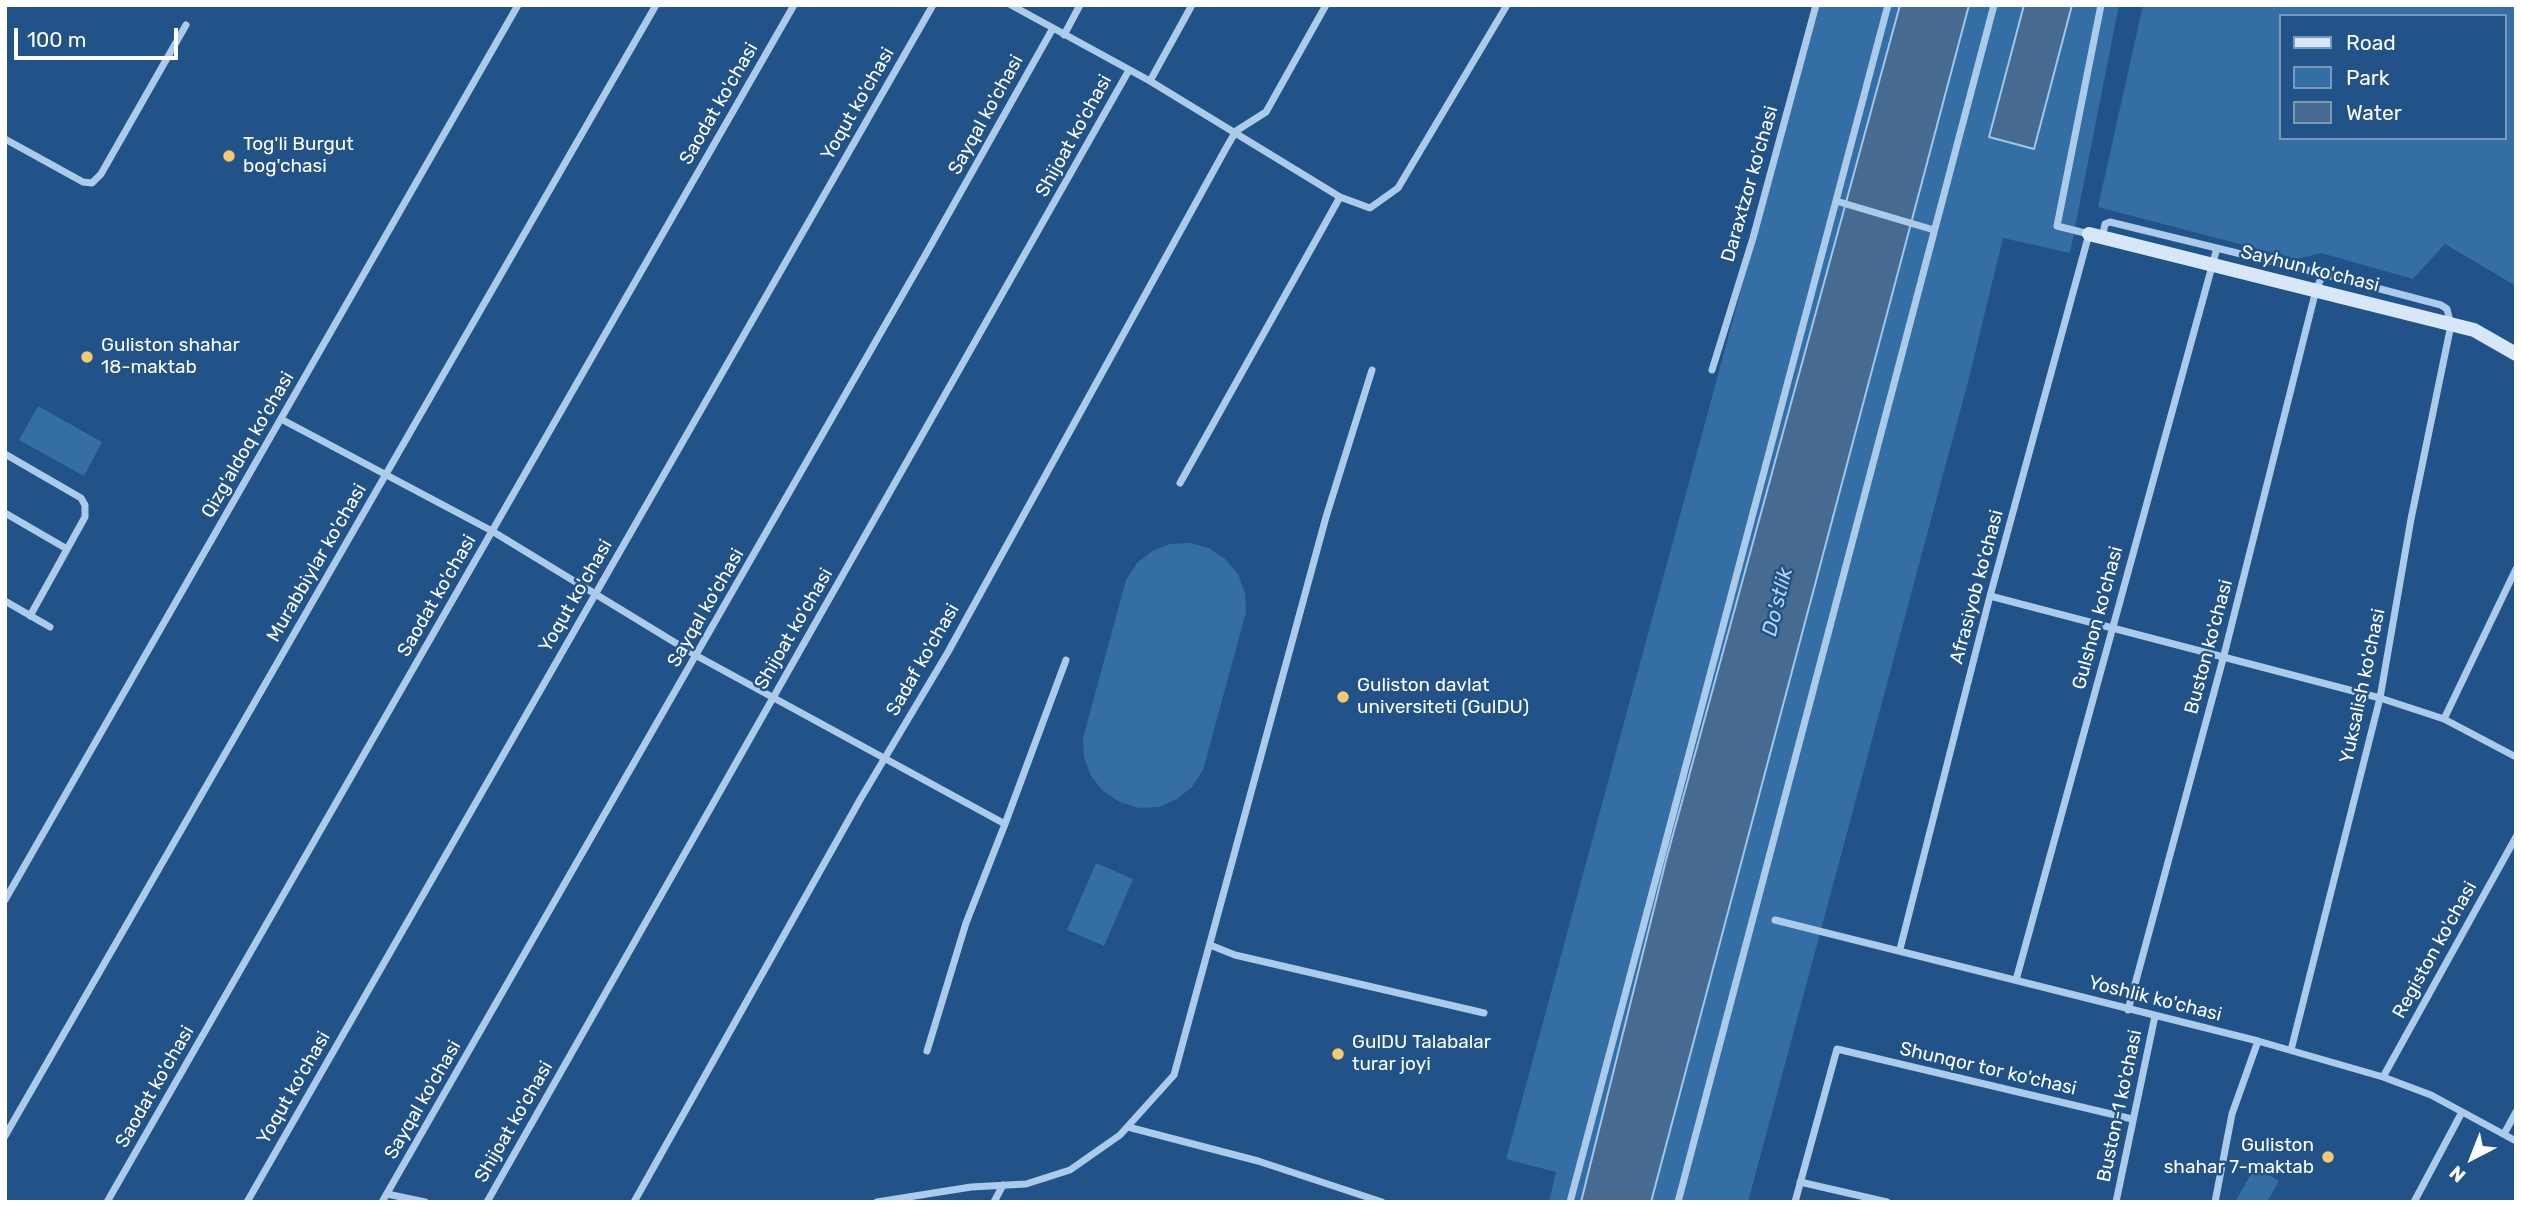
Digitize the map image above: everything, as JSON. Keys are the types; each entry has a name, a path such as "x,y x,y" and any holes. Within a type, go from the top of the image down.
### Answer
{"street":[{"name":"Qizg'aldoq ko'chasi","path":"5,901 518,5"},
{"name":"Murabbiylar ko'chasi","path":"5,1136 656,5"},
{"name":"Saodat ko'chasi","path":"107,1202 794,5"},
{"name":"Yoqut ko'chasi","path":"247,1202 933,5"},
{"path":"1011,5 1236,131 1340,197 1370,208 1398,188 1507,5"},
{"path":"1064,34 1080,5"},
{"path":"1150,81 1192,5"},
{"path":"1236,131 1266,112 1326,5"},
{"name":"Daraxtzor ko'chasi","path":"1712,370 1753,238 1816,5"},
{"path":"1570,1202 1686,762 1781,419 1888,5"},
{"path":"1678,1202 1994,5"},
{"path":"2101,5 2057,226 2096,236 2105,224 2110,222 2323,274 2441,305 2447,309 2451,325"},
{"path":"5,139 83,182 92,183 101,174 186,25"},
{"name":"Sayqal ko'chasi","path":"384,1198 697,656 1053,28"},
{"name":"Shijoat ko'chasi","path":"488,1202 1128,72"},
{"name":"Sadaf ko'chasi","path":"634,1202 884,759 948,652 1236,131"},
{"path":"1180,483 1340,197"},
{"path":"1836,201 1934,230"},
{"name":"Sayhun ko'chasi","path":"2096,236 2474,330 2516,354"},
{"name":"Afrasiyob ko'chasi","path":"1900,949 1990,596 2096,236"},
{"name":"Gulshon ko'chasi","path":"2016,980 2217,248"},
{"name":"Buston ko'chasi","path":"2128,1010 2223,659 2316,290 2323,274"},
{"name":"Yuksalish ko'chasi","path":"2291,1050 2380,698 2411,519 2451,325"},
{"path":"877,1202 1026,1184 1070,1170 1128,1127 1174,1075 1326,517 1372,370"},
{"path":"281,419 492,531 697,656 1005,824"},
{"path":"5,454 81,498 85,505 85,517 30,616"},
{"path":"5,513 67,550"},
{"path":"2444,719 2516,569"},
{"path":"1990,596 2380,698 2444,719 2516,757"},
{"path":"5,601 50,627"},
{"path":"927,1051 966,923 1066,660"},
{"name":"Registon ko'chasi","path":"2383,1077 2516,837"},
{"name":"Yoshlik ko'chasi","path":"1775,920 1900,949 2128,1010 2258,1041 2383,1077 2431,1095 2516,1141"},
{"path":"1210,945 1235,955 1484,1013"},
{"name":"Buston-1 ko'chasi","path":"2116,1202 2155,1016"},
{"path":"2215,1202 2232,1114 2258,1041"},
{"name":"Shunqor tor ko'chasi","path":"1800,1182 1837,1049 2132,1119"},
{"path":"2414,1202 2462,1112"},
{"path":"2504,1134 2516,1112"},
{"path":"1128,1127 1258,1161 1382,1202"},
{"path":"1795,1202 1800,1182 1886,1202"},
{"path":"994,1202 1003,1185"},
{"path":"384,1198 425,1202"}],"green space":[{"path":"1818,5 2119,5 2070,253 2003,238 1969,378 1748,1202 1549,1202 1556,1172 1506,1159"},
{"path":"2143,5 2516,5 2516,286 2445,244 2413,279 2321,253 2297,259 2098,207"},
{"path":"38,406 102,442 84,476 19,440"},
{"path":"1190,543 1209,548 1225,559 1238,574 1245,593 1246,612 1203,770 1192,787 1177,799 1159,807 1139,808 1120,802 1103,791 1091,776 1084,757 1083,738 1126,580 1137,563 1152,551 1170,544"},
{"path":"1096,863 1133,879 1104,946 1067,930"},
{"path":"2255,1167 2279,1181 2267,1202 2235,1202"}],"water":[{"name":"Do'stlik","path":"1900,5 1969,5 1651,1202 1581,1202 1666,860"},
{"path":"2024,5 2072,5 2034,149 1989,137"}],"place":[{"name":"Tog'li Burgut bog'chasi","path":"229,156"},
{"name":"Guliston shahar 18-maktab","path":"87,357"},
{"name":"Guliston davlat universiteti (GulDU)","path":"1343,697"},
{"name":"GulDU Talabalar turar joyi","path":"1338,1054"},
{"name":"Guliston shahar 7-maktab","path":"2328,1157"}]}
